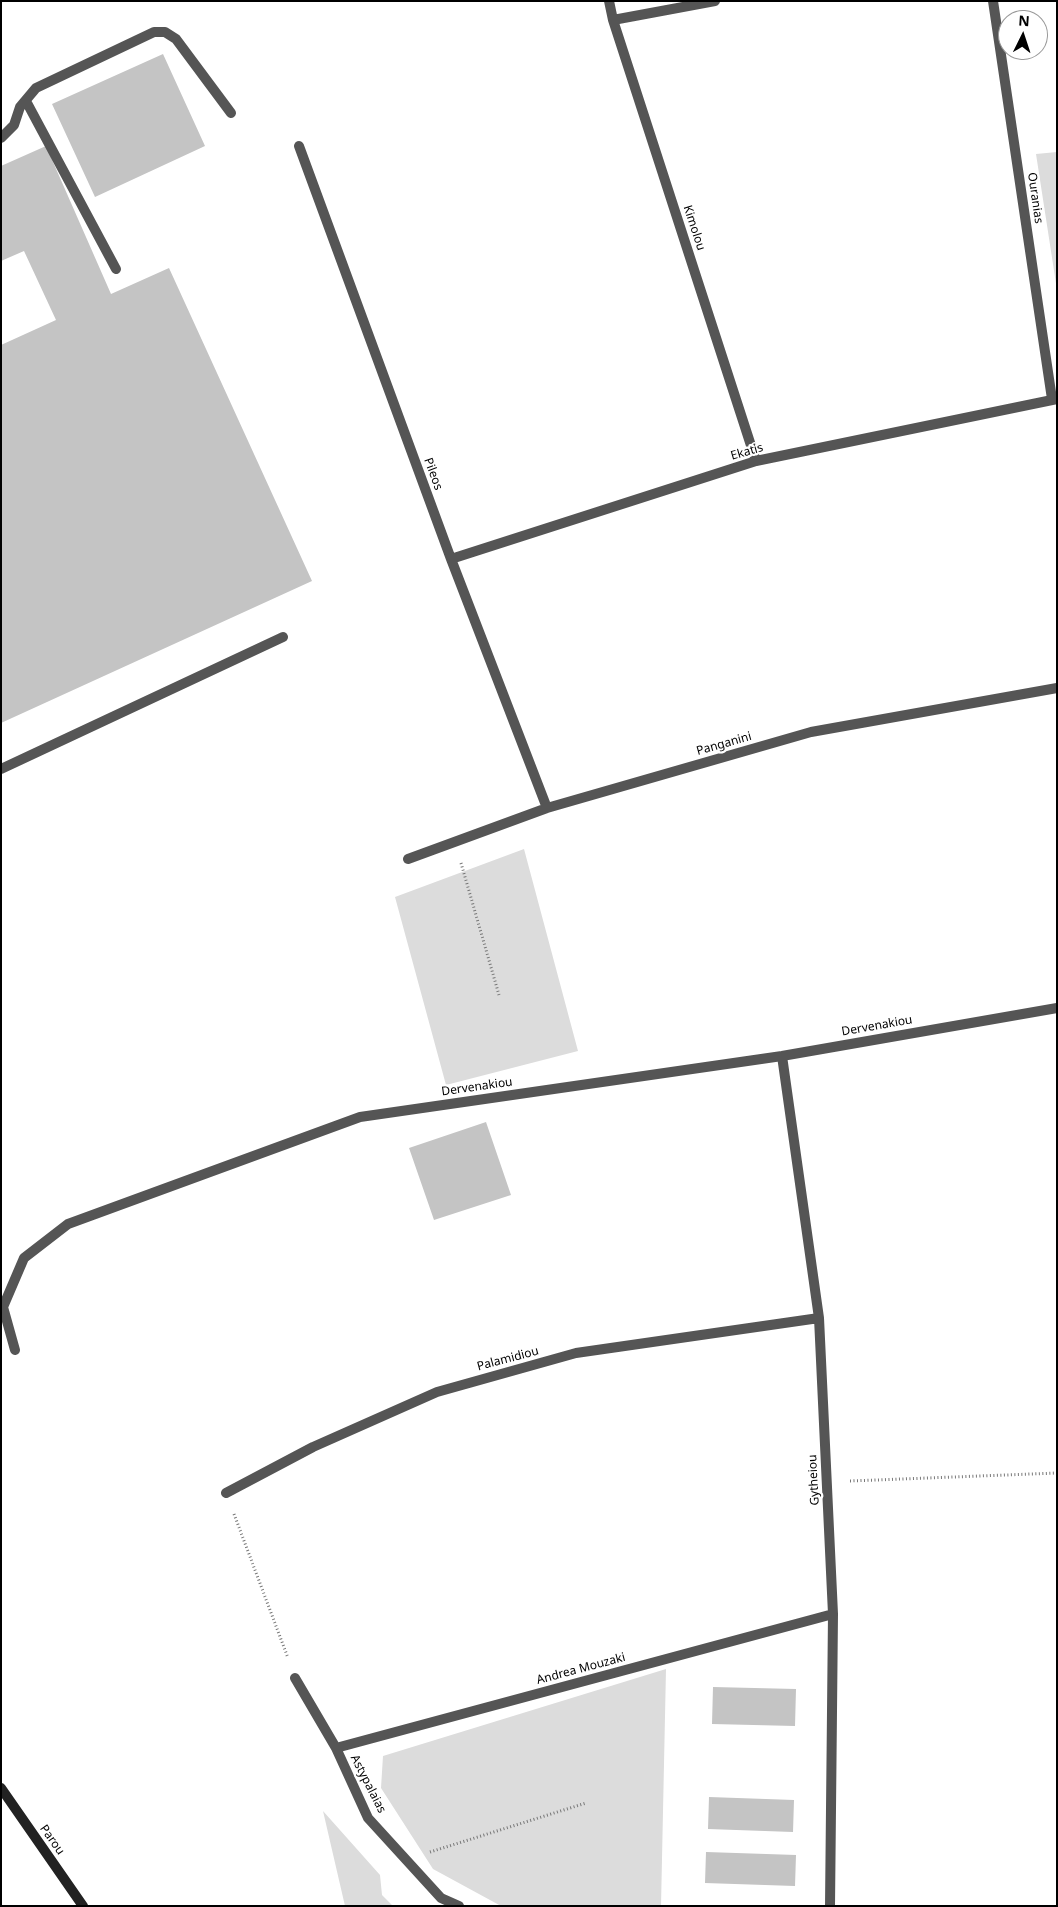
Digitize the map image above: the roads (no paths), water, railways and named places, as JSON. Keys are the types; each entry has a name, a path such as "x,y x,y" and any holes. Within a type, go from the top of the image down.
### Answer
{"street":[{"name":"Kimolou","path":"609,1 613,20 756,461"},
{"path":"613,20 715,1"},
{"name":"Ouranias","path":"993,1 1054,399"},
{"path":"1,138 14,125 20,107 36,88 154,32 165,32 176,39 231,113"},
{"path":"26,100 116,270"},
{"name":"Pileos","path":"300,146 451,558 547,808"},
{"name":"Ekatis","path":"451,558 756,461 1054,399"},
{"path":"1,769 283,637"},
{"name":"Panganini","path":"408,859 547,808 811,732 1057,688"},
{"name":"Dervenakiou","path":"15,1350 3,1307 24,1258 68,1224 360,1117 782,1056 1057,1008"},
{"name":"Gytheiou","path":"782,1056 819,1318 833,1614 830,1906"},
{"name":"Palamidiou","path":"226,1493 313,1447 437,1392 576,1354 819,1318"},
{"name":"Andrea Mouzaki","path":"336,1748 833,1614"},
{"name":"Astypalaias","path":"295,1678 336,1748 368,1818 441,1898 459,1906"},
{"name":"Parou","path":"1,1788 82,1906"}]}
